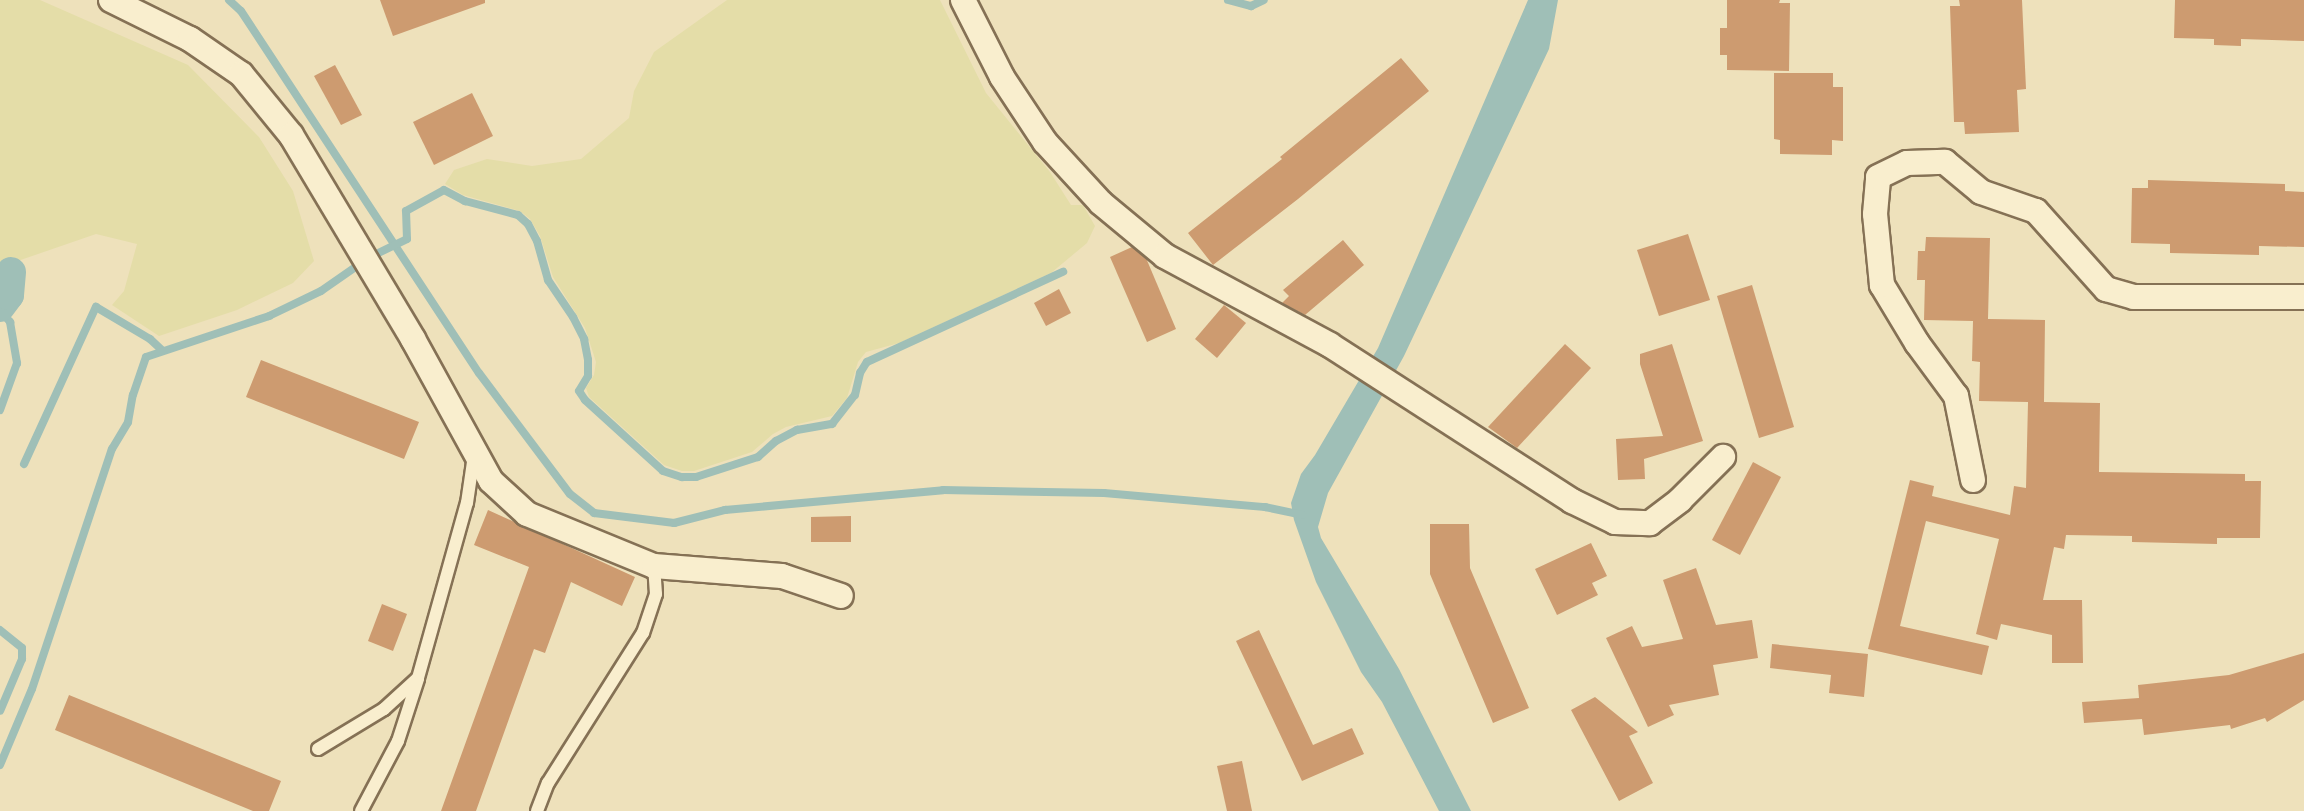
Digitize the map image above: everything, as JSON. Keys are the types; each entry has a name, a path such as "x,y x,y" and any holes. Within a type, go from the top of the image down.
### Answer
{"street":[{"path":"111,0 190,39 241,74 291,135 413,339 491,481 527,514 654,566 782,576 841,596"},
{"path":"963,0 1002,77 1045,142 1101,203 1166,256 1330,345 1572,501 1615,522 1650,523 1680,500 1723,457"},
{"path":"1973,480 1956,396 1917,343 1882,285 1875,214 1878,177 1907,163 1946,162 1981,192 2036,211 2106,289 2134,297 2304,297"}],"lane":[{"path":"361,811 398,741 418,678 467,502 475,450"},
{"path":"537,811 548,783 643,633 656,594 654,566"},
{"path":"318,749 384,709 418,678"}],"shaded area":[{"path":"0,0 40,0 188,65 259,137 293,191 314,261 293,283 237,310 159,336 112,305 124,291 137,244 96,234 9,264 4,294 0,300"},
{"path":"727,0 940,0 986,93 1050,172 1071,205 1083,205 1095,226 1087,243 1051,273 899,343 866,352 858,362 847,398 832,416 786,427 773,434 752,452 694,471 682,471 664,465 589,397 586,388 594,375 596,362 585,328 553,277 540,236 530,219 520,211 463,195 445,184 454,170 487,159 532,166 581,159 629,118 634,91 654,52"}],"water":[{"path":"1528,0 1558,0 1549,49 1404,356 1328,493 1318,527 1321,538 1399,669 1471,811 1439,811 1382,702 1361,672 1316,582 1294,520 1291,503 1301,474 1315,455 1378,348"}],"building":[{"path":"380,0 485,0 485,3 393,36"},
{"path":"1727,0 1780,0 1779,3 1790,3 1789,71 1727,70 1727,55 1720,55 1720,28 1727,28"},
{"path":"1959,0 2022,0 2026,89 2017,90 2019,132 1965,134 1964,122 1954,122 1950,6 1960,6"},
{"path":"2175,0 2304,0 2304,41 2241,39 2241,46 2214,45 2214,39 2174,38"},
{"path":"1401,58 1429,91 1298,199 1213,265 1188,233 1282,159 1280,157"},
{"path":"335,65 362,115 341,125 314,76"},
{"path":"1774,73 1833,73 1833,87 1843,87 1843,141 1832,140 1832,155 1780,154 1780,140 1774,139"},
{"path":"472,93 493,136 434,165 413,122"},
{"path":"2148,180 2285,184 2285,191 2304,192 2304,247 2259,246 2259,255 2170,253 2170,244 2131,243 2132,188 2148,188"},
{"path":"1688,234 1710,300 1659,316 1637,250"},
{"path":"1926,237 1990,238 1988,319 2045,320 2044,402 2100,403 2099,472 2245,474 2245,481 2261,481 2260,538 2217,538 2217,544 2132,542 2132,536 2066,535 2064,549 2054,547 2043,600 2082,600 2083,663 2052,663 2052,635 2001,624 1997,640 1976,634 1999,539 1926,521 1900,626 1989,646 1982,675 1868,649 1910,480 1934,486 1932,496 2010,515 2014,486 2026,488 2028,402 1979,401 1980,362 1972,361 1973,321 1924,320 1925,280 1917,280 1918,251 1925,251"},
{"path":"1343,240 1364,265 1305,315 1282,303 1289,296 1283,290"},
{"path":"1132,247 1146,258 1176,329 1147,342 1110,257"},
{"path":"1752,285 1794,427 1759,438 1717,296"},
{"path":"1059,289 1071,313 1046,326 1034,303"},
{"path":"1224,305 1246,323 1217,358 1195,339"},
{"path":"1565,344 1591,368 1517,448 1488,427"},
{"path":"1672,344 1703,441 1644,459 1645,479 1618,480 1616,439 1663,436 1640,364 1640,354"},
{"path":"261,360 419,422 404,459 246,397"},
{"path":"1753,462 1781,477 1740,555 1712,540"},
{"path":"488,510 635,577 622,606 571,582 545,653 534,649 476,811 441,811 529,567 474,545"},
{"path":"851,516 851,542 811,542 811,517"},
{"path":"1430,524 1469,524 1470,568 1529,708 1493,723 1430,574"},
{"path":"1591,543 1607,576 1592,583 1598,595 1557,615 1535,569"},
{"path":"1696,568 1716,625 1752,620 1758,658 1713,665 1719,695 1669,705 1674,715 1648,727 1606,638 1632,626 1642,647 1683,639 1663,580"},
{"path":"382,604 407,614 393,651 368,641"},
{"path":"1259,630 1313,745 1352,728 1364,754 1302,781 1236,641"},
{"path":"1772,644 1868,654 1864,697 1829,693 1831,675 1770,668"},
{"path":"2304,653 2304,700 2267,722 2265,718 2231,729 2230,725 2144,735 2142,719 2084,723 2082,702 2139,698 2138,685 2229,675"},
{"path":"69,695 281,781 269,811 253,811 55,730"},
{"path":"1595,697 1638,732 1629,736 1653,783 1619,801 1571,710"},
{"path":"1242,761 1252,811 1227,811 1217,766"}],"waterway":[{"path":"229,0 241,11 479,373 570,494 594,513 674,523 725,510 943,490 1104,493 1265,507 1302,515"},
{"path":"1228,0 1251,6 1264,0"},
{"path":"0,765 32,689 112,449 128,422 133,395 146,357 269,316 321,291 370,257 407,239 406,211 444,190 465,201 518,215 528,224 537,241 548,280 573,317 584,339 588,376 579,391 585,400 663,471 682,477 696,477 758,457 776,441 797,430 832,424 855,395 860,373 867,362 1063,272"},
{"path":"0,307 9,295 11,272"},
{"path":"24,464 96,307 150,339 162,350"},
{"path":"0,310 10,322 17,363 0,410"},
{"path":"0,630 22,648 22,659 0,711"}]}
